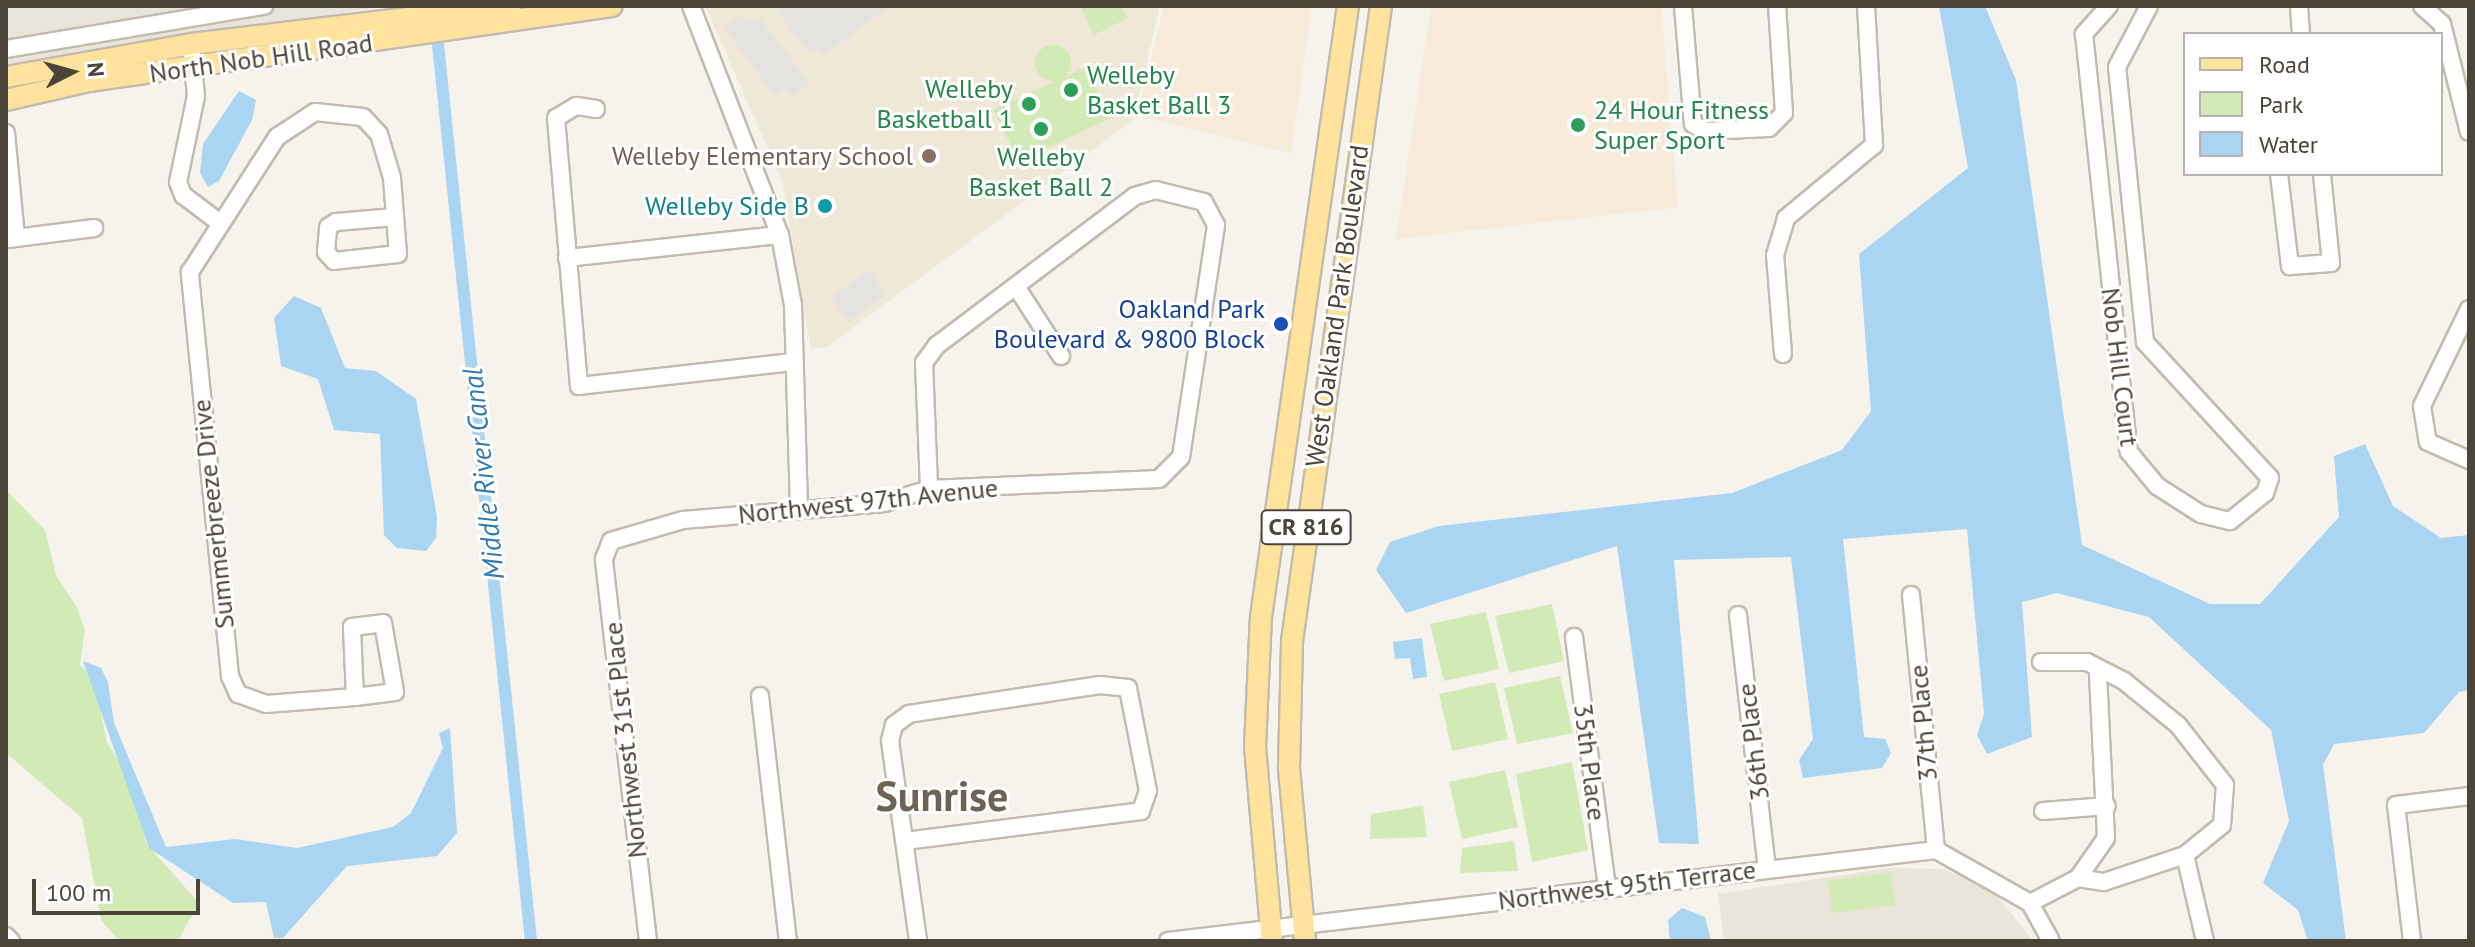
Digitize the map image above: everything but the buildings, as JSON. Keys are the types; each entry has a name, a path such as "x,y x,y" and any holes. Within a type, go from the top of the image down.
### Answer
{"main road":[{"path":"467,21 510,6"},
{"path":"467,21 612,6"},
{"name":"West Oakland Park Boulevard","path":"1271,935 1255,747 1261,617 1348,6"},
{"name":"West Oakland Park Boulevard","path":"1304,934 1289,767 1292,641 1381,6"},
{"name":"North Nob Hill Road","path":"6,100 467,21"},
{"name":"North Nob Hill Road","path":"6,77 191,44 412,28"}],"street":[{"path":"6,49 264,6"},
{"path":"691,6 780,235 794,362 799,508"},
{"path":"1683,6 1693,124 1705,131 1769,128 1784,113 1777,6"},
{"path":"1783,354 1775,255 1786,218 1874,145 1866,6"},
{"name":"Nob Hill Court","path":"2109,6 2084,34 2129,452 2157,486 2201,514 2230,521 2265,493 2270,478 2145,342 2117,67 2149,6"},
{"path":"2299,6 2301,32"},
{"path":"2431,8 2442,24 2465,87 2469,132"},
{"path":"191,44 196,96 178,182 183,195 220,223"},
{"path":"596,109 576,106 556,118 556,157 579,386 794,362"},
{"name":"Summerbreeze Drive","path":"355,697 352,627 383,623 395,692 355,697 266,704 238,694 230,676 214,476 189,313 190,272 277,137 300,118 341,109 363,117 379,134 395,217 398,254 334,261 326,252 328,227 336,222 395,217"},
{"path":"6,133 15,210 11,238 94,228"},
{"path":"2279,176 2290,266 2331,263 2322,176"},
{"name":"Northwest 97th Avenue","path":"611,541 683,520 884,503 929,489 1159,479 1174,471 1213,213 1204,202 1146,190 1017,288"},
{"path":"6,192 15,210"},
{"path":"567,258 780,235"},
{"path":"929,489 924,363 1017,288 1061,356"},
{"path":"2469,309 2422,406 2428,442 2469,460"},
{"name":"Northwest 31st Place","path":"611,541 604,559 648,941"},
{"name":"37th Place","path":"1911,595 1936,850"},
{"name":"36th Place","path":"1738,615 1767,868"},
{"name":"35th Place","path":"1574,637 1607,888"},
{"path":"2041,662 2087,662 2098,672 2124,681 2178,725 2225,785 2222,825 2185,855 2104,882 2078,878"},
{"path":"2030,903 2078,878 2106,838 2107,806 2098,672"},
{"path":"905,841 1141,811 1148,791 1128,688 1100,685 909,714 894,725 905,841 918,941"},
{"path":"760,696 788,941"},
{"path":"2412,941 2396,805 2469,796"},
{"path":"2043,811 2107,806"},
{"path":"1936,850 2030,903 2051,941"},
{"name":"Northwest 95th Terrace","path":"1168,941 1304,934 1607,888 1936,850"},
{"path":"2185,855 2205,941"},
{"path":"6,936 11,941"}],"shaded area":[{"path":"6,6 384,6 6,70"},
{"name":"Welleby Elementary School","path":"705,6 1160,6 1133,120 827,347 811,348 782,180"},
{"path":"782,6 890,6 823,56 817,48 809,53 777,10"},
{"path":"1164,6 1312,6 1291,153 1137,116"},
{"path":"1431,6 1661,6 1678,207 1396,239"},
{"path":"741,14 748,24 759,17 810,84 792,98 785,89 775,97 724,28"},
{"path":"869,270 886,294 848,322 831,297"},
{"path":"1889,868 1943,869 1976,883 2000,899 2033,941 1724,941 1718,894"}],"green space":[{"path":"1080,6 1121,6 1128,18 1094,35"},
{"path":"1053,45 1066,50 1071,63 1066,76 1053,81 1040,76 1035,63 1040,50"},
{"path":"1086,67 1110,118 1019,162 993,110"},
{"path":"6,490 45,530 56,575 76,606 85,629 80,665 94,678 107,743 128,775 146,843 199,903 178,941 119,941 101,920 82,818 6,753"},
{"path":"1552,604 1564,661 1509,673 1495,616"},
{"path":"1486,612 1499,669 1444,681 1430,624"},
{"path":"1560,676 1573,733 1517,744 1504,688"},
{"path":"1495,682 1508,739 1452,751 1439,694"},
{"path":"1572,762 1588,850 1532,862 1516,774"},
{"path":"1505,770 1518,827 1462,839 1449,782"},
{"path":"1423,806 1427,837 1370,839 1371,814"},
{"path":"1514,841 1518,871 1460,873 1462,848"},
{"path":"1891,873 1895,905 1832,913 1828,880"}],"water":[{"path":"1939,6 1985,6 2016,80 2082,545 2210,604 2260,604 2339,517 2334,456 2365,444 2393,506 2441,538 2469,535 2469,690 2459,692 2424,733 2334,744 2323,765 2346,941 2308,941 2298,910 2263,883 2289,821 2271,730 2149,617 2057,593 2022,602 2032,737 1987,754 1977,735 1984,714 1967,529 1843,539 1864,737 1885,739 1891,753 1882,768 1803,778 1799,760 1813,739 1791,557 1674,560 1699,844 1659,843 1617,546 1406,613 1376,570 1390,542 1439,526 1732,493 1842,450 1871,411 1859,254 1968,168"},
{"path":"239,91 256,100 252,120 219,181 208,187 200,173 203,144"},
{"path":"294,296 321,308 345,368 376,371 416,399 437,517 436,538 426,551 397,548 384,535 380,434 334,430 318,379 281,366 274,318"},
{"path":"1422,638 1427,677 1413,679 1410,658 1395,659 1393,642"},
{"path":"83,661 101,668 108,682 114,723 166,847 235,839 297,848 393,827 411,813 443,748 439,733 450,728 457,833 437,856 347,866 283,938 274,938 266,902 233,903 149,848"},
{"path":"1682,908 1705,917 1711,941 1670,941 1668,920"}],"waterway":[{"name":"Middle River Canal","path":"436,25 531,941"}],"place":[{"name":"Welleby Basket Ball 3","path":"1071,90"},
{"name":"Welleby Basketball 1","path":"1029,104"},
{"name":"24 Hour Fitness Super Sport","path":"1578,125"},
{"name":"Welleby Basket Ball 2","path":"1041,129"},
{"name":"Welleby Elementary School","path":"929,156"},
{"name":"Welleby Side B","path":"825,206"},
{"name":"Oakland Park Boulevard & 9800 Block","path":"1281,324"}],"district":[{"name":"Sunrise","path":"942,796"}]}
